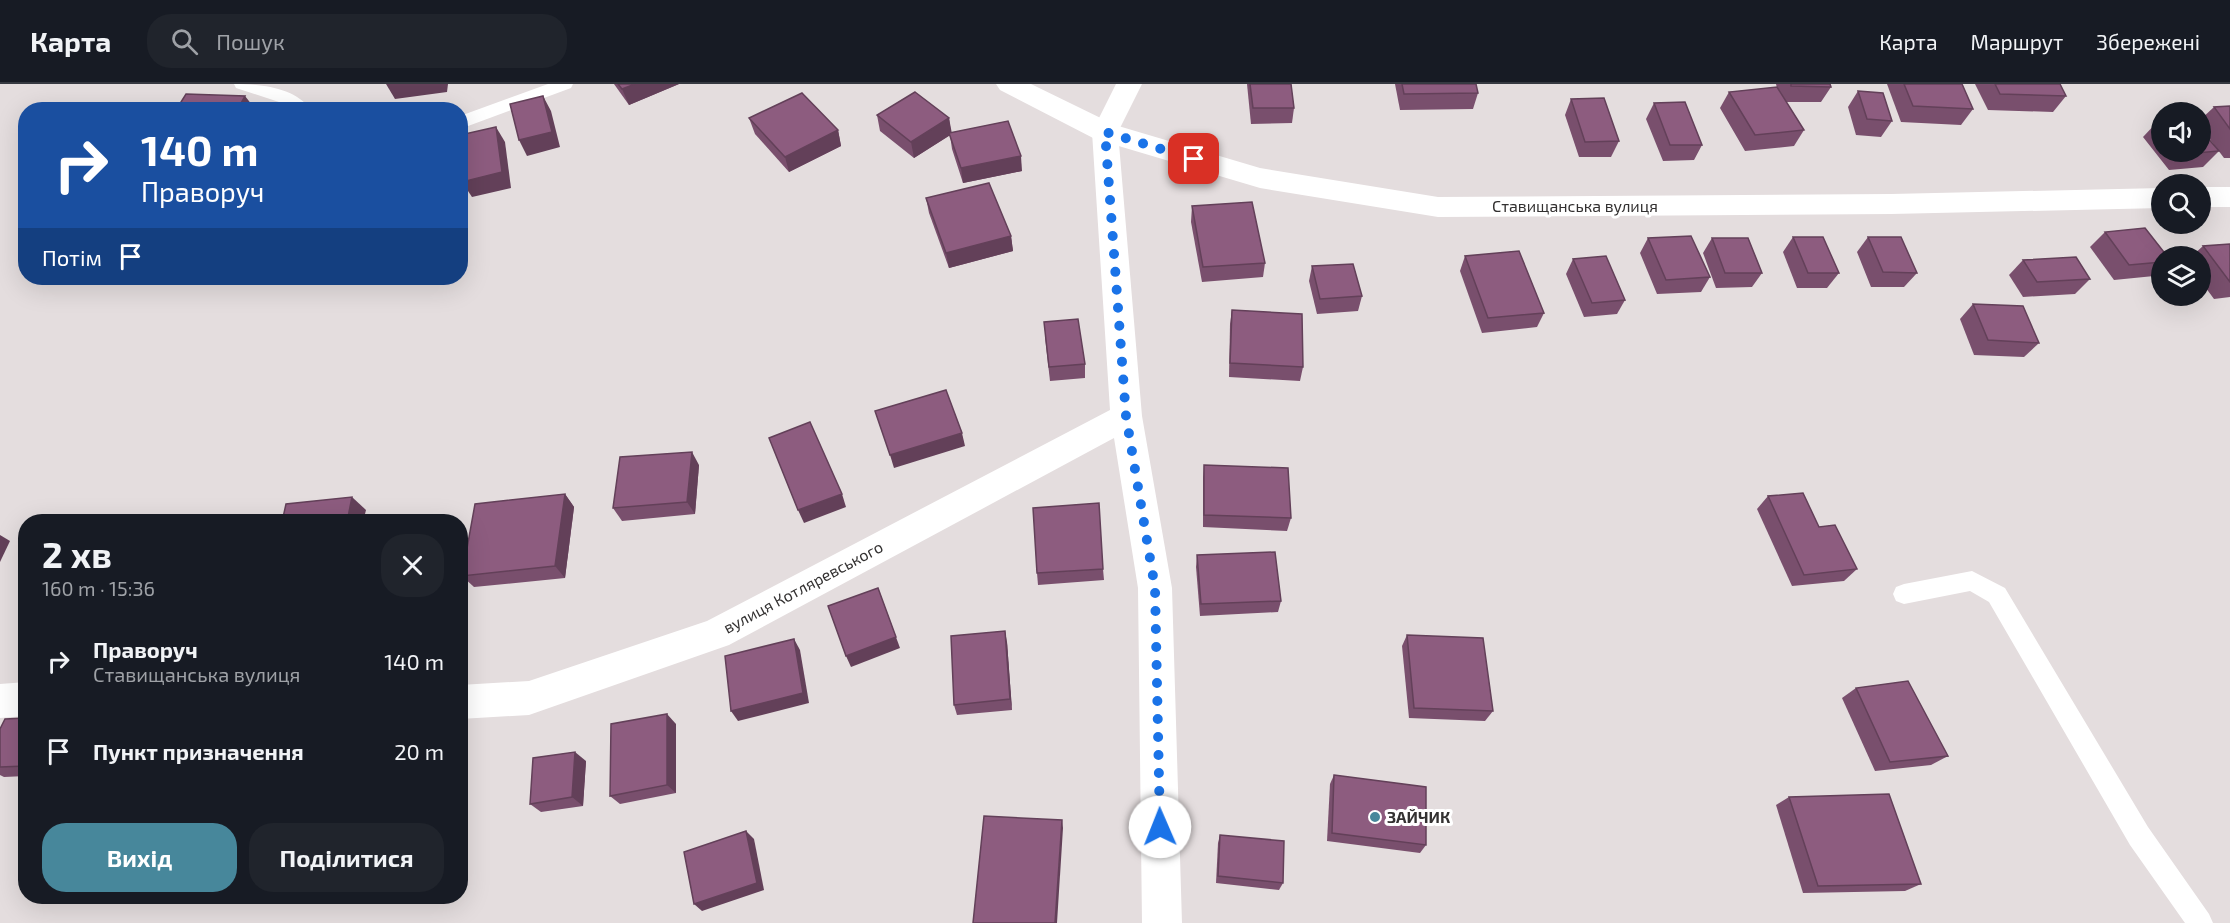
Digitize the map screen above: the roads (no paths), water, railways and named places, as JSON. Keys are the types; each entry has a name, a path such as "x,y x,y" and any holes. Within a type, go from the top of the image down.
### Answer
{"street":[{"name":"Ставищанська вулиця","path":"1009,84 1105,132 1260,178 1438,207 1891,204 2151,198"},
{"path":"1129,84 1105,132 1126,416 1155,588 1162,923"},
{"path":"2211,197 2230,197"},
{"name":"вулиця Котляревського","path":"468,702 529,698 717,634 1126,416"},
{"path":"0,701 18,700"}],"lane":[{"path":"242,84 291,102"},
{"path":"468,120 565,84"},
{"path":"1904,594 1972,581 1997,594 2139,836 2200,923"}],"place":[{"name":"ЗАЙЧИК","path":"1375,817"}]}
